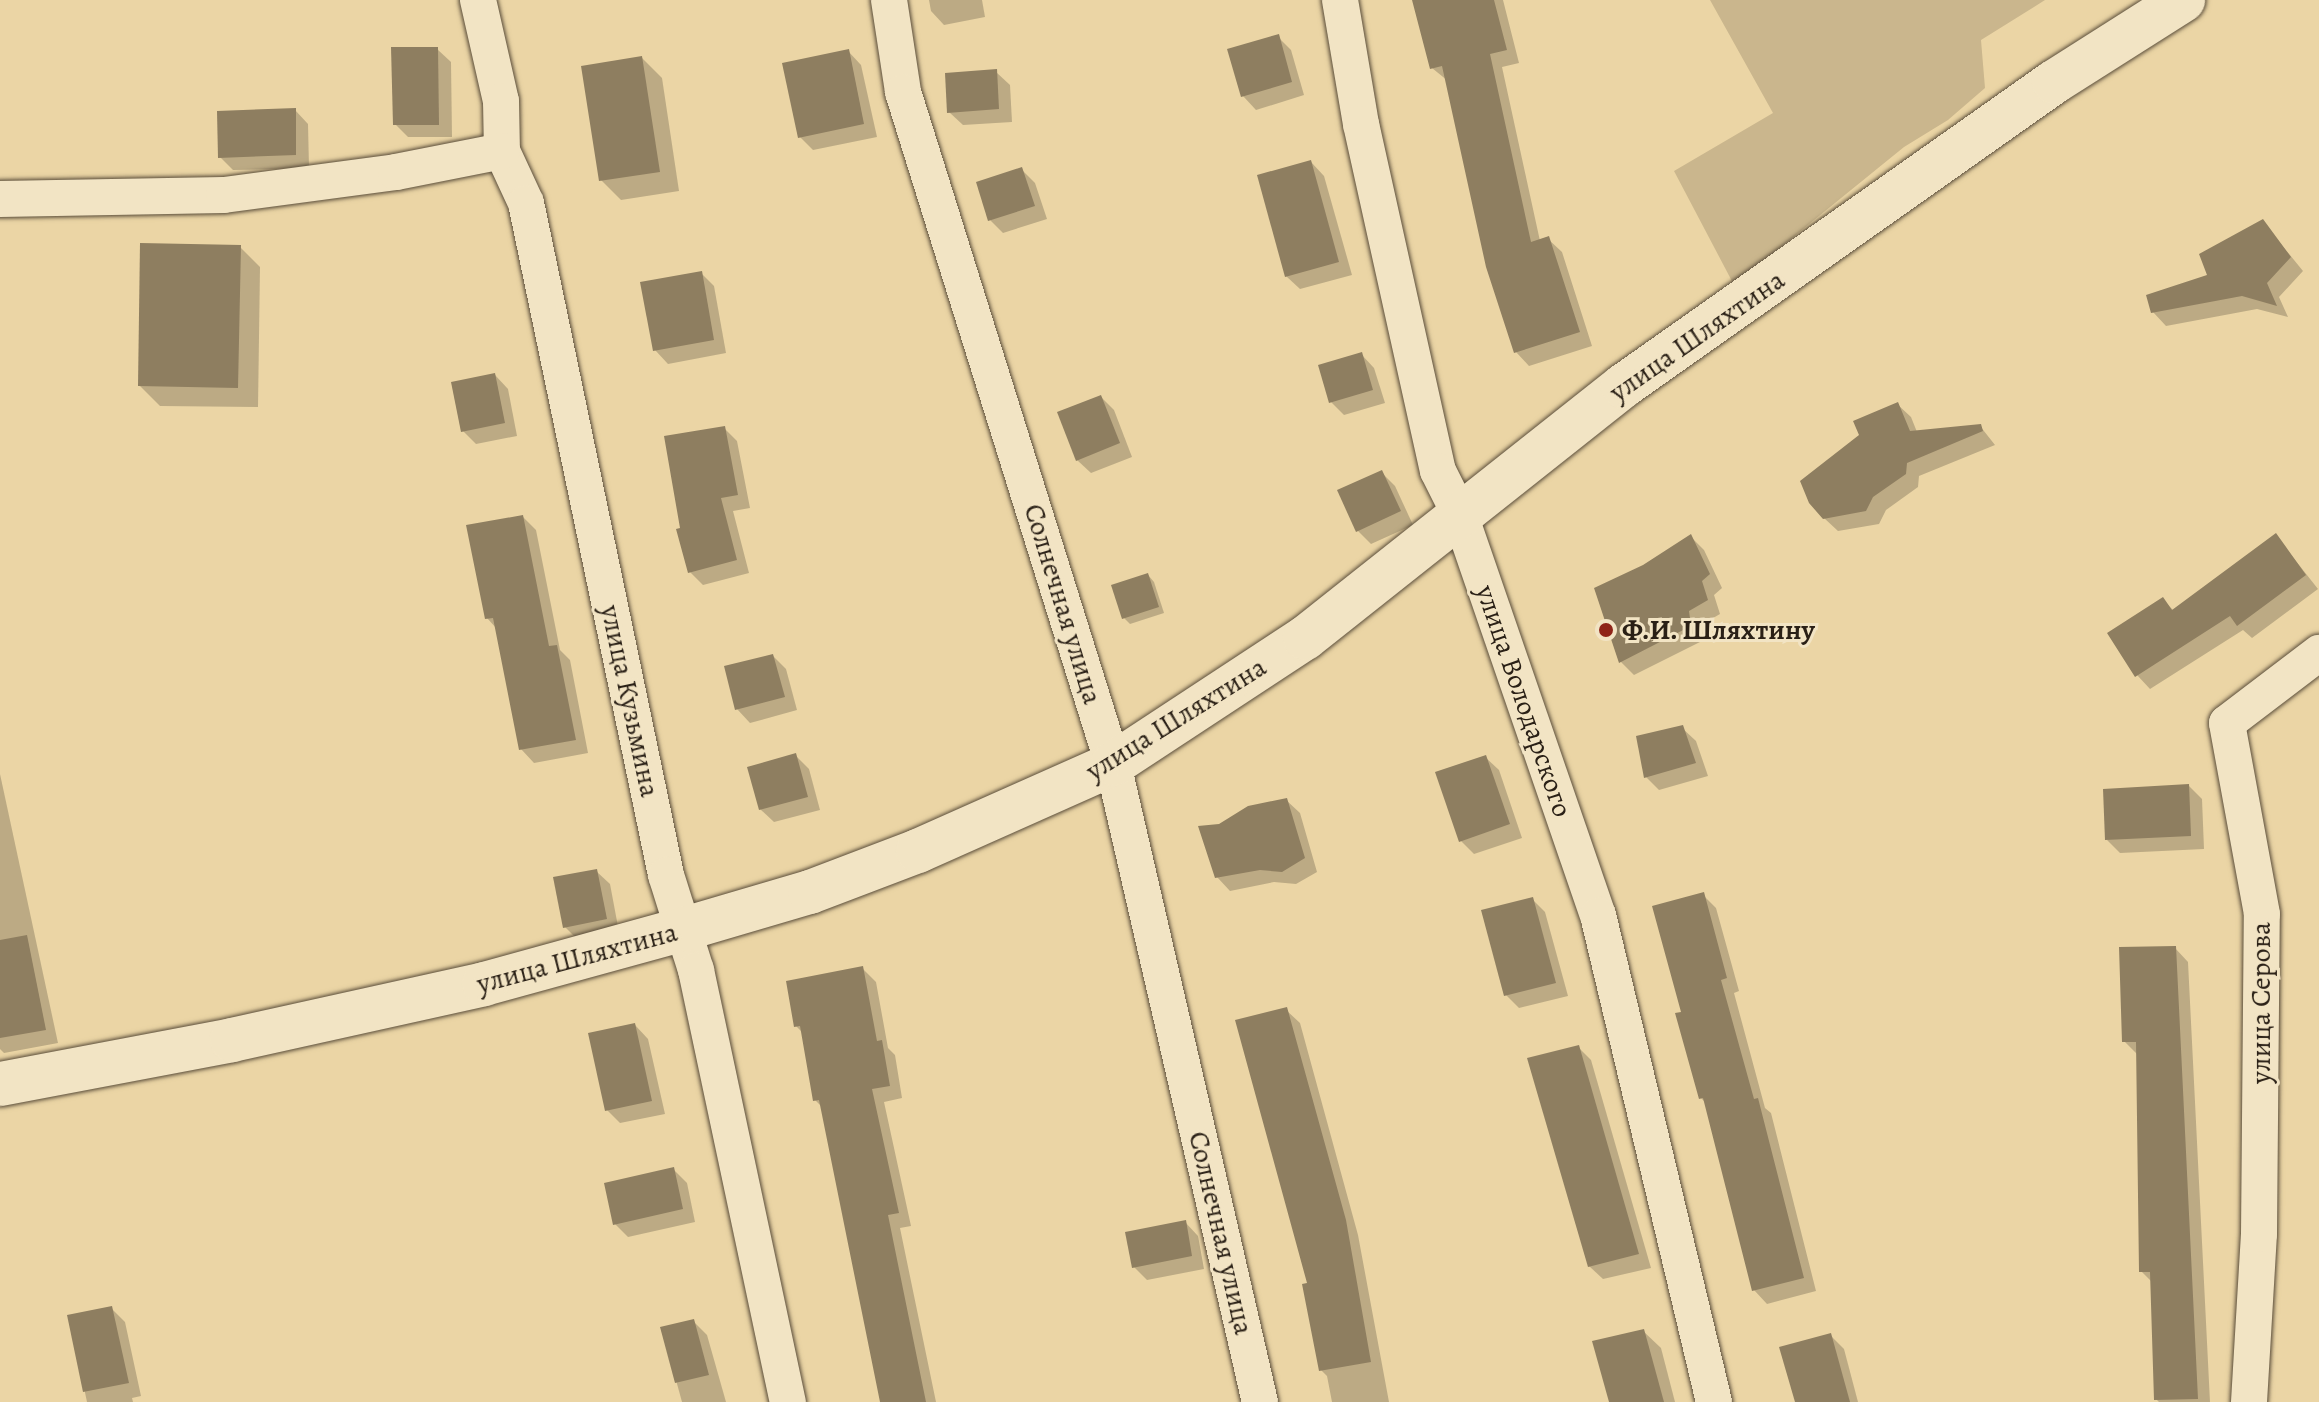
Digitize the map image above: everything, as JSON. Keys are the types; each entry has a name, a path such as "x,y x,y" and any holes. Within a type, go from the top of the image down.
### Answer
{"main road":[{"name":"улица Шляхтина","path":"0,1084 232,1040 484,984 684,929 810,892 904,856 1113,764 1305,638 1623,386 2054,82 2183,0"}],"street":[{"name":"улица Кузьмина","path":"478,0 501,101 502,151 526,203 666,875 684,929 788,1402"},
{"name":"Солнечная улица","path":"889,0 903,92 1113,764 1260,1402"},
{"name":"улица Володарского","path":"1340,0 1361,124 1438,471 1460,515 1598,915 1714,1402"},
{"path":"0,199 224,195 396,172 502,151"},
{"name":"улица Серова","path":"2249,1402 2259,1234 2262,914 2227,723 2319,653"}],"shaded area":[{"path":"1710,0 2045,0 1981,40 1985,88 1948,120 1904,147 1734,285 1674,171 1773,113"}],"building":[{"path":"1412,0 1494,0 1507,50 1490,54 1531,242 1549,236 1580,332 1514,353 1486,267 1442,66 1430,69"},
{"path":"1279,34 1292,82 1241,97 1227,49"},
{"path":"391,47 438,47 439,125 393,125"},
{"path":"849,49 864,124 798,138 782,63"},
{"path":"642,56 660,172 599,181 581,66"},
{"path":"997,69 999,109 947,113 945,73"},
{"path":"296,108 296,155 218,158 217,111"},
{"path":"1311,160 1339,262 1285,277 1257,175"},
{"path":"1022,167 1035,206 988,221 976,182"},
{"path":"2263,219 2291,257 2267,283 2277,306 2242,296 2151,313 2146,295 2207,275 2199,254"},
{"path":"140,243 241,245 238,388 138,386"},
{"path":"702,271 714,340 653,351 640,282"},
{"path":"1362,352 1373,390 1329,403 1318,365"},
{"path":"495,373 505,423 461,432 451,382"},
{"path":"1101,395 1120,443 1076,461 1057,412"},
{"path":"1898,402 1910,431 1981,424 1983,431 1907,463 1906,474 1873,497 1866,511 1823,519 1809,503 1800,481 1859,435 1853,421"},
{"path":"725,426 738,495 721,498 737,560 688,573 676,529 680,528 664,436"},
{"path":"1382,470 1401,511 1356,532 1337,490"},
{"path":"523,515 549,646 557,645 576,740 519,750 493,618 485,619 466,525"},
{"path":"2276,533 2306,575 2237,626 2230,616 2135,677 2107,633 2163,597 2172,610"},
{"path":"1691,534 1710,574 1702,581 1708,600 1689,611 1691,626 1619,663 1594,588 1643,565"},
{"path":"1148,573 1159,607 1122,619 1111,585"},
{"path":"773,654 785,697 735,710 724,666"},
{"path":"1683,725 1696,763 1644,778 1636,736"},
{"path":"796,753 808,797 759,810 747,767"},
{"path":"1486,755 1510,824 1459,842 1435,772"},
{"path":"2189,784 2191,836 2105,840 2103,789"},
{"path":"1287,798 1305,858 1282,872 1260,870 1215,878 1198,826 1219,824 1248,806"},
{"path":"597,869 607,919 563,928 553,877"},
{"path":"1704,892 1727,978 1721,980 1754,1099 1758,1098 1804,1278 1752,1291 1703,1098 1699,1099 1675,1013 1681,1012 1652,906"},
{"path":"1533,897 1556,983 1504,996 1481,910"},
{"path":"27,935 46,1030 0,1038 0,940"},
{"path":"2176,946 2198,1399 2154,1400 2150,1272 2139,1272 2136,1042 2122,1042 2119,947"},
{"path":"863,966 877,1041 882,1040 890,1086 872,1089 899,1213 888,1215 926,1402 880,1402 819,1100 813,1101 800,1026 794,1027 786,981"},
{"path":"1287,1007 1346,1220 1371,1362 1319,1371 1302,1284 1307,1283 1235,1020"},
{"path":"635,1023 652,1101 605,1111 588,1033"},
{"path":"1579,1045 1639,1254 1588,1267 1527,1058"},
{"path":"674,1167 683,1209 613,1225 604,1183"},
{"path":"1186,1220 1192,1256 1132,1268 1125,1232"},
{"path":"112,1306 129,1383 83,1392 67,1315"},
{"path":"694,1319 709,1375 675,1383 660,1327"},
{"path":"1644,1329 1664,1402 1609,1402 1592,1341"},
{"path":"1831,1333 1850,1402 1795,1402 1779,1347"}],"place":[{"name":"Ф.И. Шляхтину","path":"1606,630"}]}
